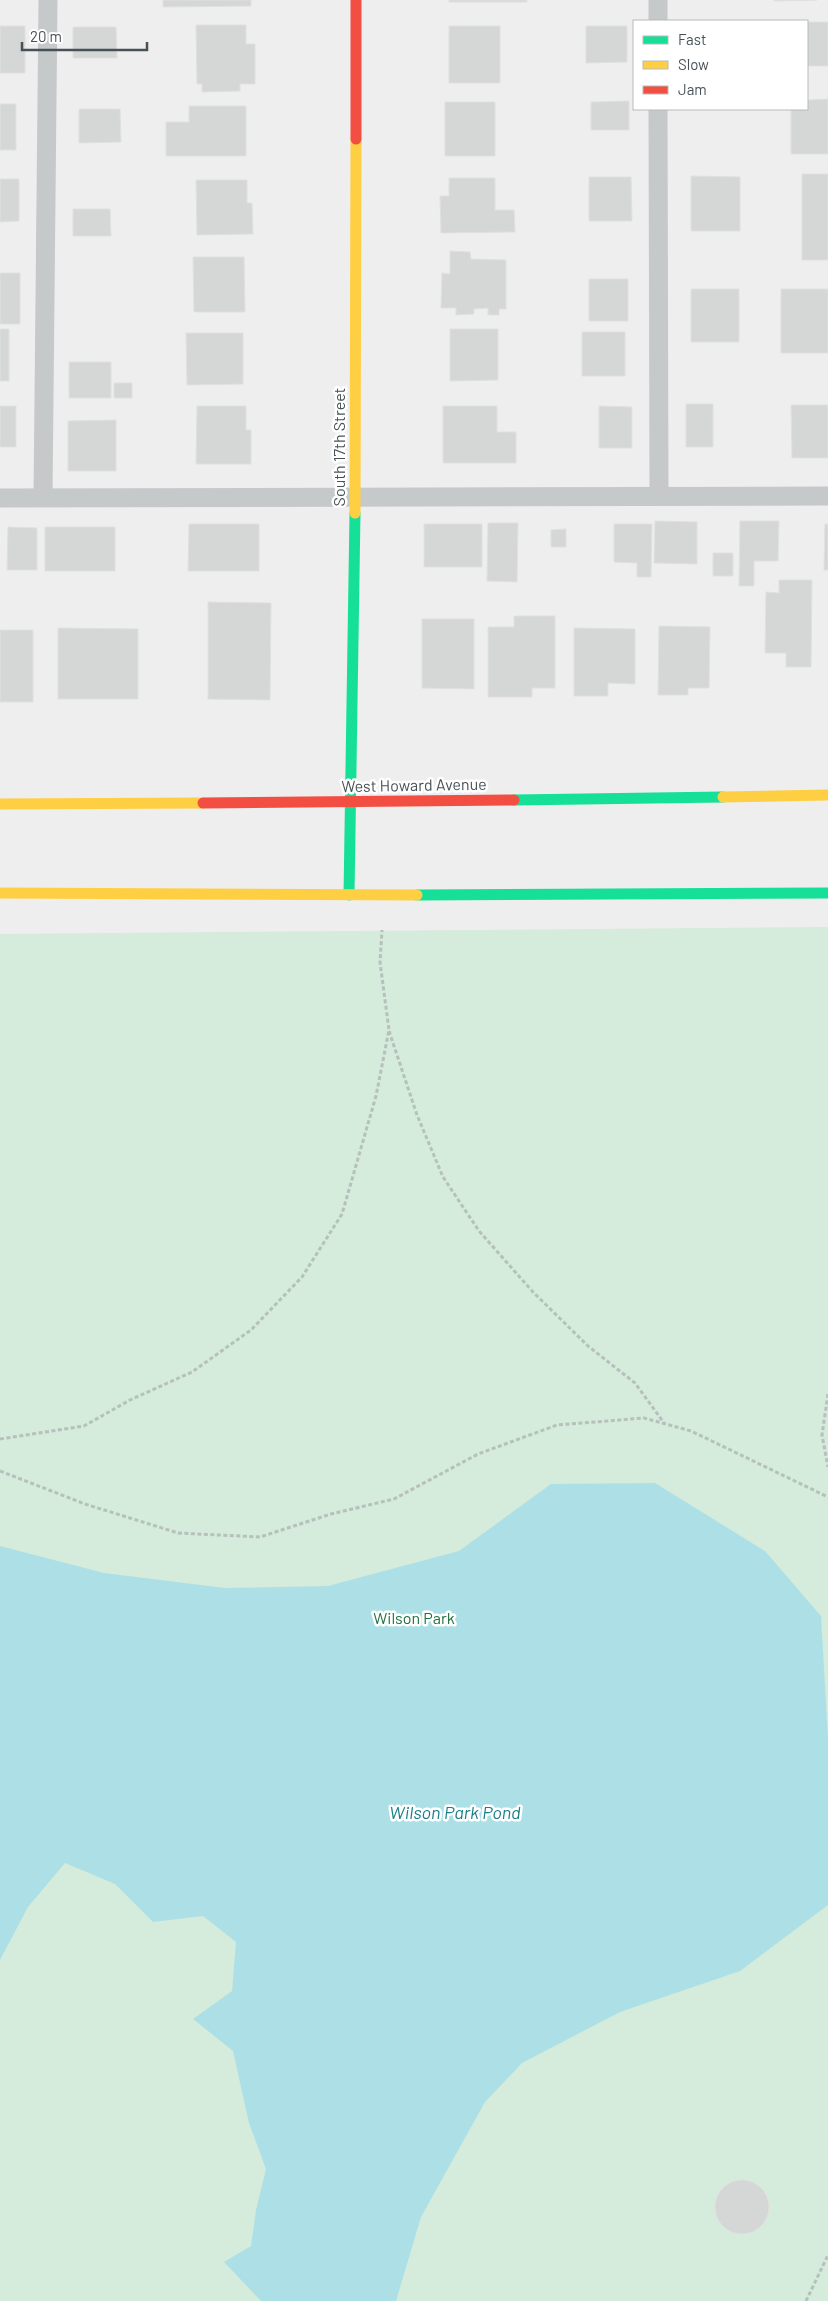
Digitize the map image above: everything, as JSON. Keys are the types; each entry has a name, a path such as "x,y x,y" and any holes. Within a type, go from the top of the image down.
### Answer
{"main road":[{"name":"South 17th Street","path":"349,895 356,496 356,0"},
{"name":"West Howard Avenue","path":"0,804 350,802 828,795"},
{"path":"0,893 349,895 828,893"}],"lane":[{"path":"43,498 48,0"},
{"path":"658,0 658,20"},
{"path":"658,110 659,496"},
{"path":"0,498 828,496"}],"path":[{"path":"384,895 380,962 389,1030 417,1114 443,1177 479,1231 532,1292 588,1346 635,1383 665,1424"},
{"path":"0,1439 84,1426 130,1400 192,1372 251,1330 302,1277 342,1214 376,1096 389,1030"},
{"path":"828,1394 822,1434 828,1467"},
{"path":"0,1471 85,1504 178,1533 260,1537 331,1514 394,1499 478,1454 557,1425 644,1418 691,1431 828,1497"},
{"path":"806,2301 828,2255"}],"green space":[{"name":"Wilson Park","path":"828,927 828,2301 0,2301 0,934"}],"water":[{"name":"Wilson Park Pond","path":"655,1483 765,1551 821,1616 828,1739 828,1905 740,1971 620,2012 522,2063 485,2102 421,2217 396,2301 261,2301 224,2262 251,2246 256,2210 266,2169 249,2123 233,2051 193,2019 232,1991 236,1942 203,1916 153,1922 115,1884 65,1863 28,1907 0,1960 0,1546 104,1573 225,1588 328,1586 459,1551 551,1484"}],"building":[{"path":"163,0 251,0 251,6 163,7"},
{"path":"449,0 527,0 527,2 449,2"},
{"path":"774,0 817,0 774,1"},
{"path":"808,22 828,22 828,66 808,66"},
{"path":"196,25 246,25 246,44 255,44 255,84 240,84 240,91 202,92 202,84 197,84"},
{"path":"0,26 25,26 25,73 0,73"},
{"path":"449,26 500,26 500,83 449,83"},
{"path":"586,26 627,26 627,62 586,63"},
{"path":"73,27 116,27 117,58 73,58"},
{"path":"828,99 828,154 791,154 791,110 808,110 808,100"},
{"path":"629,101 629,130 591,130 591,102"},
{"path":"445,102 495,102 495,156 445,156"},
{"path":"0,104 16,104 16,150 0,150"},
{"path":"189,106 246,106 246,156 166,156 166,122 189,122"},
{"path":"79,109 120,109 121,142 79,143"},
{"path":"802,174 828,174 828,260 802,260"},
{"path":"691,176 740,177 740,231 691,231"},
{"path":"589,177 631,177 632,221 589,221"},
{"path":"449,178 495,178 495,210 514,210 515,232 441,233 440,196 449,196"},
{"path":"0,179 19,179 19,221 0,222"},
{"path":"196,180 247,180 247,203 252,203 253,234 197,235"},
{"path":"73,209 110,209 111,236 73,236"},
{"path":"450,251 470,252 471,259 506,260 506,309 499,309 499,315 488,315 488,308 474,309 474,314 456,315 456,308 441,308 442,273 450,274"},
{"path":"193,257 244,257 245,312 194,312"},
{"path":"0,273 20,273 20,324 0,324"},
{"path":"589,279 628,279 628,321 589,321"},
{"path":"691,289 739,289 739,342 691,342"},
{"path":"781,289 828,289 828,353 781,353"},
{"path":"0,329 9,329 9,381 0,381"},
{"path":"450,329 498,329 498,380 450,381"},
{"path":"582,332 625,332 625,376 582,376"},
{"path":"186,333 243,333 243,384 187,385"},
{"path":"69,362 111,362 111,398 69,398"},
{"path":"114,383 132,383 132,398 114,398"},
{"path":"686,404 713,404 713,447 686,447"},
{"path":"791,405 828,405 828,458 792,458"},
{"path":"0,406 16,406 16,447 0,447"},
{"path":"197,406 246,406 246,430 251,430 251,464 196,464"},
{"path":"443,406 497,406 497,432 516,432 516,463 443,463"},
{"path":"599,406 632,407 632,448 599,448"},
{"path":"116,420 116,471 68,471 68,421"},
{"path":"655,521 697,522 697,564 654,563"},
{"path":"740,521 779,521 778,561 754,561 754,586 739,586"},
{"path":"488,523 518,523 517,582 487,581"},
{"path":"189,524 259,524 259,571 188,571"},
{"path":"424,524 482,524 482,567 424,567"},
{"path":"614,524 652,524 651,577 637,577 637,563 614,562"},
{"path":"825,524 828,524 828,570 824,570"},
{"path":"8,527 37,528 37,570 7,570"},
{"path":"45,527 115,527 115,571 45,571"},
{"path":"566,529 566,547 551,547 551,530"},
{"path":"713,553 733,553 733,576 713,576"},
{"path":"779,580 812,580 811,667 786,667 786,653 765,653 766,592 779,593"},
{"path":"208,602 271,603 270,700 208,699"},
{"path":"514,616 555,616 555,688 532,688 532,697 488,697 488,627 514,627"},
{"path":"422,619 474,619 474,689 422,688"},
{"path":"659,626 710,627 709,688 688,688 688,695 658,695"},
{"path":"58,628 138,629 138,699 58,699"},
{"path":"574,628 635,629 635,684 608,683 608,696 574,696"},
{"path":"0,630 33,630 33,702 0,702"},
{"path":"737,2180 747,2180 757,2184 765,2192 769,2207 765,2222 757,2230 747,2234 737,2234 727,2230 719,2222 715,2212 715,2202 719,2192 727,2184"}],"traffic: fast":[{"path":"349,895 355,513"},
{"path":"514,800 723,797"},
{"path":"417,895 828,893"}],"traffic: slow":[{"path":"355,513 356,139"},
{"path":"723,797 828,795"},
{"path":"0,804 203,803"},
{"path":"0,893 417,895"}],"traffic: jam":[{"path":"356,0 356,139"},
{"path":"203,803 514,800"}]}
